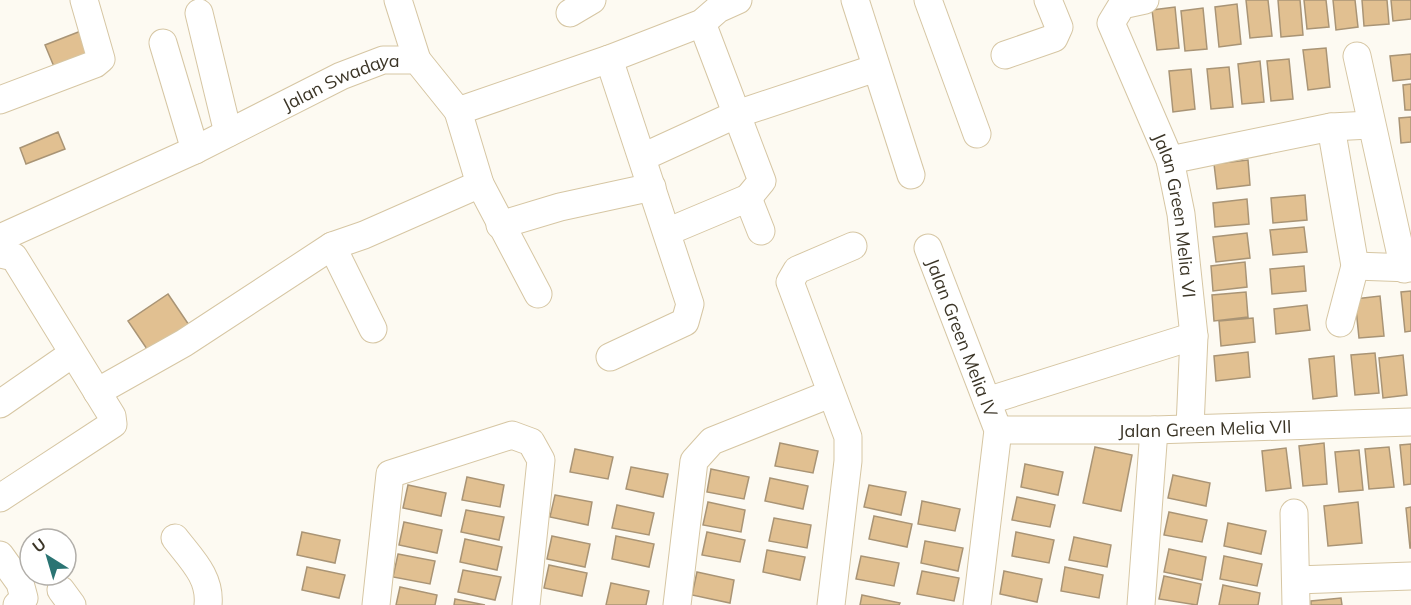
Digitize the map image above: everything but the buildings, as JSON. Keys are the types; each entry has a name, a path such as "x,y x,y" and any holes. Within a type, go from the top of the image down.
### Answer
{"street":[{"path":"0,100 95,64 101,59 84,0"},
{"path":"398,0 417,60"},
{"path":"855,0 911,175"},
{"path":"928,0 977,134"},
{"path":"1005,55 1054,38 1059,27 1048,0"},
{"name":"Jalan Green Melia VI","path":"1145,0 1122,4 1113,15 1112,27 1170,160 1181,214 1194,336 1190,427"},
{"path":"538,294 480,184 458,111 609,59 717,8 737,114 762,182 748,198 667,232"},
{"path":"199,13 228,133"},
{"path":"163,43 195,150"},
{"path":"1354,266 1407,268 1370,125 1357,57"},
{"path":"609,59 690,304 685,322 610,357"},
{"name":"Jalan Swadaya","path":"0,238 195,150 341,76 383,60 417,60 458,111"},
{"path":"643,157 737,114 876,68"},
{"path":"1170,160 1331,127 1370,125"},
{"path":"1331,127 1354,266 1340,323"},
{"path":"96,392 184,343 332,246 364,235 480,184"},
{"path":"500,225 560,207 652,187"},
{"path":"748,198 761,231"},
{"path":"0,238 0,255 14,257 112,416 112,424 0,498"},
{"path":"332,246 373,329"},
{"path":"831,605 849,448 848,437 790,282 797,270 853,246"},
{"name":"Jalan Green Melia IV","path":"928,249 998,430 977,605"},
{"path":"987,401 1194,336"},
{"path":"0,404 72,354"},
{"path":"676,605 694,461 712,441 830,394"},
{"name":"Jalan Green Melia VII","path":"998,430 1154,430 1190,427 1411,422"},
{"path":"1141,605 1154,430"},
{"path":"376,605 390,474 512,435 531,442 541,460 526,605"},
{"path":"1294,513 1296,592 1411,576"},
{"path":"175,538 207,579 203,601"},
{"path":"0,555 22,590 24,598 17,605"}]}
